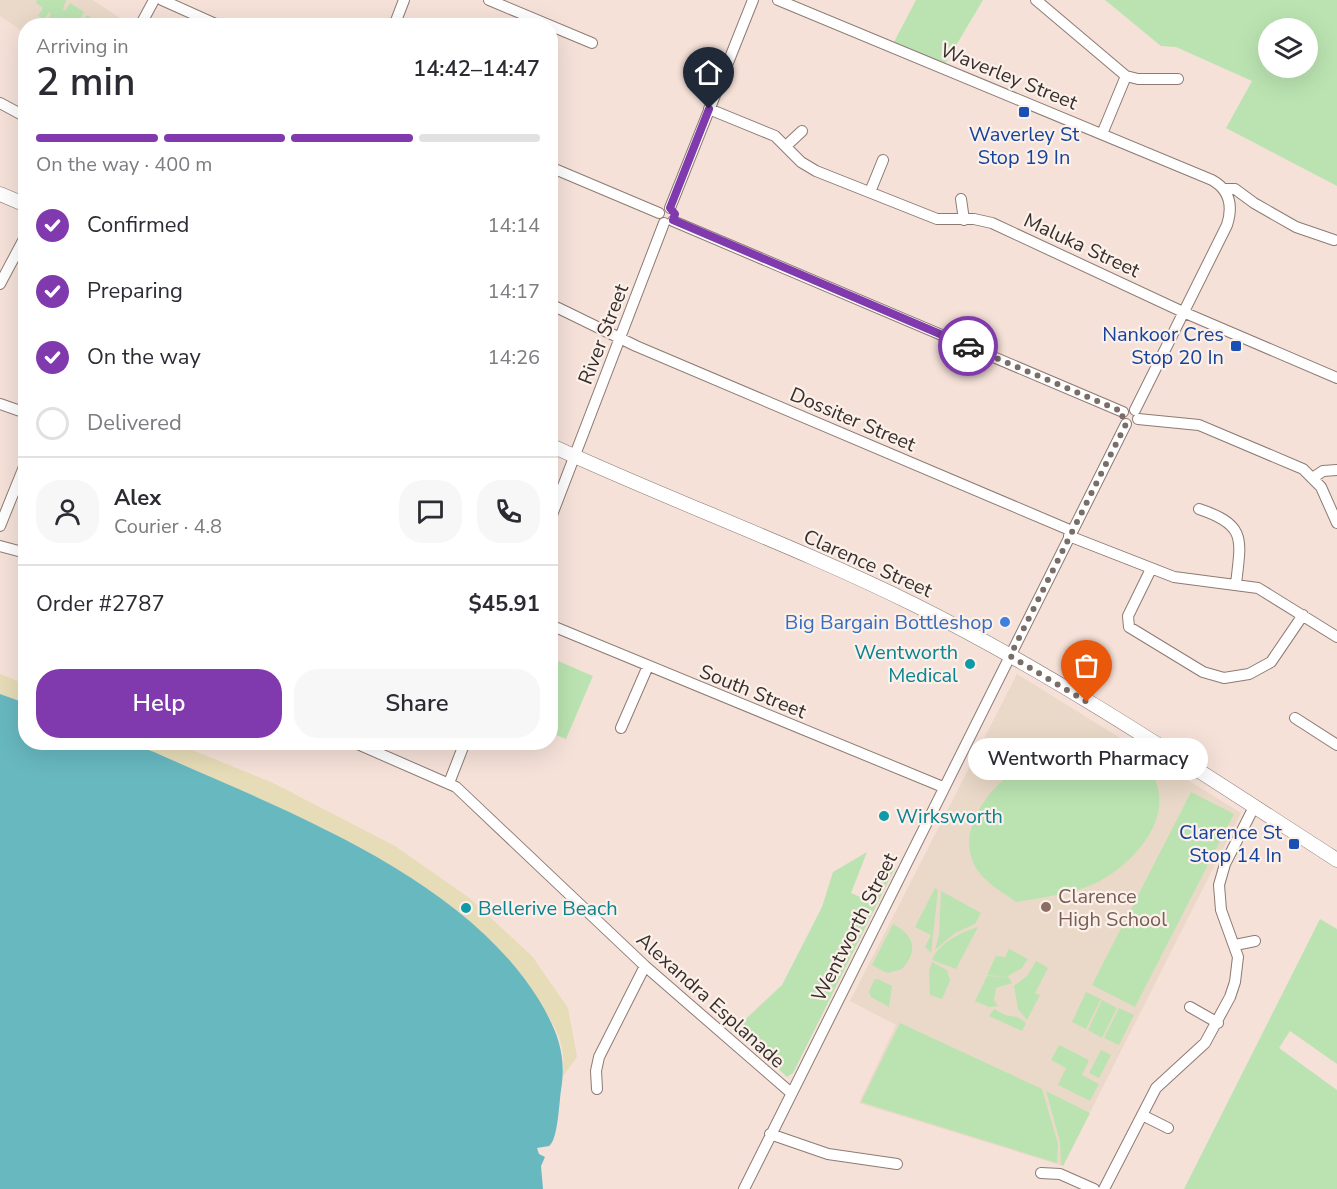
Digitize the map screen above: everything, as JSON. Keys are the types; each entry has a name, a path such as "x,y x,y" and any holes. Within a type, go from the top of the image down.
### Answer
{"main road":[{"path":"0,194 18,201"},
{"name":"Clarence Street","path":"558,449 887,592 1010,656 1337,860"}],"street":[{"path":"144,18 154,0"},
{"path":"162,0 202,18"},
{"path":"397,18 404,0"},
{"path":"489,0 532,18"},
{"path":"666,219 675,214 670,208 753,0"},
{"name":"Waverley Street","path":"778,0 1212,180 1224,189 1233,188 1291,224 1330,236"},
{"path":"1036,0 1126,76 1138,79 1178,79"},
{"path":"558,29 592,43"},
{"path":"1102,134 1126,76"},
{"path":"0,103 18,113"},
{"name":"Maluka Street","path":"709,109 770,134 807,166 937,219 992,222 1183,312 1337,378"},
{"path":"786,146 802,131"},
{"path":"870,192 883,160"},
{"path":"558,171 666,219 1132,414 1199,425 1295,466 1314,477 1322,487 1337,523"},
{"path":"1132,414 1227,225 1231,205 1224,189"},
{"path":"961,199 963,220"},
{"name":"River Street","path":"558,500 666,219"},
{"path":"0,284 18,251"},
{"name":"Dossiter Street","path":"558,308 621,339 1151,569 1183,579 1236,584 1267,592 1337,637"},
{"path":"0,404 18,410"},
{"name":"Wentworth Street","path":"744,1189 790,1092 1126,424 1133,424 1132,414"},
{"path":"1314,477 1323,471 1337,470"},
{"path":"0,526 18,482"},
{"path":"1199,509 1224,519 1238,531 1240,542 1236,584"},
{"path":"0,546 18,551"},
{"path":"1151,569 1128,616 1130,627 1209,676 1236,677 1261,669 1278,652 1303,615"},
{"name":"South Street","path":"558,629 943,788"},
{"path":"621,728 648,666"},
{"path":"1295,718 1337,745"},
{"name":"Alexandra Esplanade","path":"372,750 449,783 645,966 790,1092"},
{"path":"449,783 462,750"},
{"path":"1104,1189 1142,1115 1163,1080 1197,1054 1218,1023 1235,982 1238,957 1221,910 1219,885 1225,864 1254,807"},
{"path":"1235,945 1255,941"},
{"path":"597,1089 596,1071 599,1057 645,966"},
{"path":"1190,1007 1218,1023"},
{"path":"1142,1115 1168,1128"},
{"path":"770,1134 828,1154 897,1164"},
{"path":"1041,1173 1060,1174 1094,1189"}],"shaded area":[{"path":"0,0 93,0 120,18 18,18 18,28 0,16"},
{"name":"Clarence High School","path":"1017,674 1241,813 1063,1166 859,1103 896,1025 850,1001"}],"green space":[{"path":"37,0 66,0 63,9 65,11 70,3 84,12 81,18 48,18 51,14 49,12 45,18 41,18 38,16 43,8 36,3"},
{"path":"916,0 983,0 945,64 894,42"},
{"path":"1105,0 1337,0 1337,186 1226,128 1252,81 1176,47 1161,46"},
{"path":"558,661 593,676 566,739 558,736"},
{"path":"1073,749 1117,751 1128,754 1141,762 1154,778 1159,793 1159,808 1155,823 1138,851 1126,863 1100,881 1070,892 1016,902 986,880 976,869 969,847 970,831 984,802 1007,777 1042,755"},
{"path":"1191,792 1234,814 1135,1007 1092,985"},
{"path":"867,852 851,893 870,901 888,865 895,868 793,1073 787,1077 735,1029 782,985 822,907 833,872"},
{"path":"935,888 938,890 931,953 925,947 931,935 915,927"},
{"path":"941,891 981,913 975,924 955,933 935,950 939,934"},
{"path":"1320,919 1337,929 1337,1064 1290,1031 1279,1048 1337,1090 1337,1189 1184,1189"},
{"path":"893,924 910,938 912,949 911,956 902,969 887,973 872,965"},
{"path":"978,927 956,969 932,960 945,944 958,935"},
{"path":"1009,949 1028,959 1022,968 1008,976 1012,983 996,988 994,1000 998,1006 989,1007 975,1001 987,976 1007,977 987,975 996,956 1005,957"},
{"path":"1036,961 1048,968 1035,993 1040,995 1027,1020 1018,1009 1014,986 1028,975"},
{"path":"932,962 947,970 950,981 942,999 930,995 929,971"},
{"path":"878,979 892,986 889,1007 871,997 869,992 874,980"},
{"path":"1086,992 1101,999 1086,1029 1072,1022"},
{"path":"1102,1000 1117,1008 1102,1038 1088,1030"},
{"path":"1119,1008 1134,1015 1119,1045 1104,1038"},
{"path":"994,1009 1026,1023 1022,1031 989,1016"},
{"path":"900,1023 1042,1089 1058,1144 1057,1163 861,1102"},
{"path":"1059,1045 1089,1060 1082,1075 1099,1084 1090,1101 1058,1085 1066,1068 1051,1060"},
{"path":"1101,1050 1111,1055 1099,1078 1089,1073"},
{"path":"1046,1091 1090,1113 1063,1166 1060,1142"}],"sand":[{"path":"0,674 18,681 18,700 0,694"},
{"name":"Bellerive Beach","path":"147,750 192,750 273,783 395,846 468,897 532,956 568,1008 577,1057 563,1076 561,1042 541,1004 514,967 482,933 447,903 408,876 326,830"}],"water":[{"path":"0,694 18,700 18,750 148,750 312,823 366,851 417,882 464,917 506,956 539,1000 559,1043 563,1077 556,1129 549,1146 537,1148 539,1154 545,1157 541,1166 543,1189 0,1189"}],"way so far":[{"path":"968,346 1123,412 1122,419 1126,424 1010,656 1087,702"}],"place":[{"name":"Waverley St Stop 19 In","path":"1024,112"},
{"name":"Nankoor Cres Stop 20 In","path":"1236,346"},
{"name":"Big Bargain Bottleshop","path":"1005,622"},
{"name":"Wentworth Medical","path":"970,664"},
{"name":"Wentworth Pharmacy","path":"1087,702"},
{"name":"Wirksworth","path":"884,816"},
{"name":"Clarence St Stop 14 In","path":"1294,844"},
{"name":"Clarence High School","path":"1046,907"},
{"name":"Bellerive Beach","path":"466,908"}],"route":[{"path":"709,109 670,208 675,214 673,220 968,346"}]}
